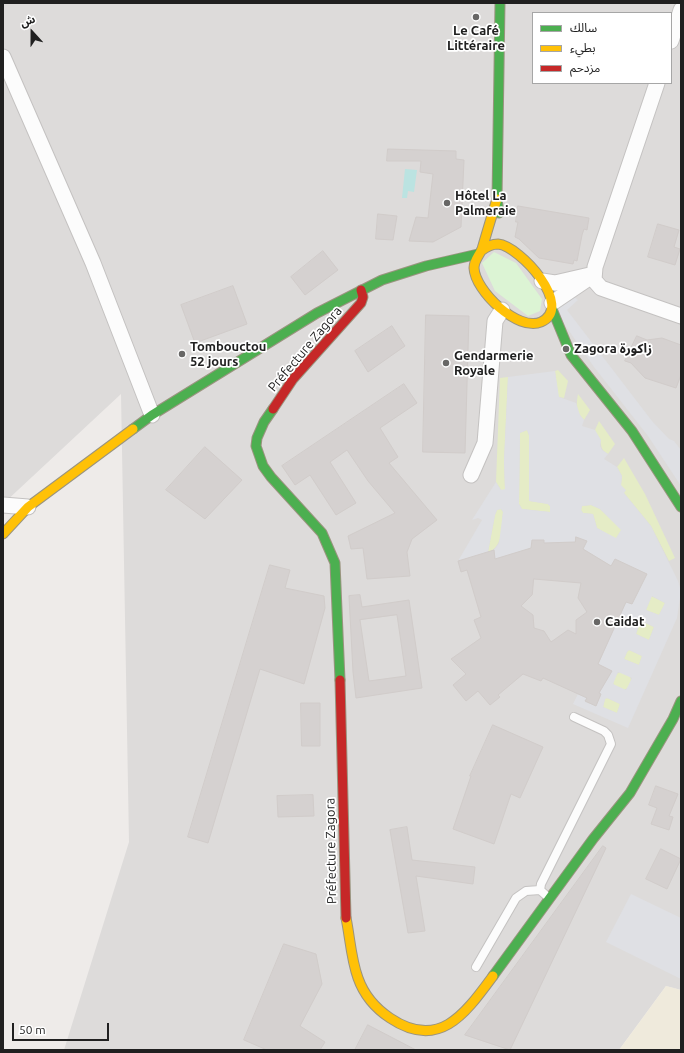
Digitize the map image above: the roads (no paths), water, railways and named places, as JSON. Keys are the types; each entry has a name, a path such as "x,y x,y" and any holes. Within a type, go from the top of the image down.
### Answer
{"main road":[{"path":"500,3 497,199 504,246"},
{"path":"497,199 472,273 502,310 517,322 527,325 538,333"},
{"path":"3,534 28,507 152,415 273,339 361,290 382,280 408,271 480,252 494,244 504,246 519,256 542,281 548,290 552,306 571,355"},
{"path":"408,271 438,272"},
{"name":"Préfecture Zagora","path":"361,290 363,297 361,303 293,379 264,422 257,438 256,446 263,466 271,477 322,533 335,563 340,691 345,914 358,978 374,1005 385,1015 418,1031 428,1031 448,1024 468,1010 479,998 593,839 630,793 677,721 681,701"},
{"path":"527,325 538,324 544,321 552,306"},
{"path":"555,344 571,355 632,431 681,507"}],"street":[{"path":"672,38 681,10"},
{"path":"3,57 93,263 152,415"},
{"path":"657,84 594,274 596,284 601,288 681,316"},
{"path":"542,281 555,283 594,274"},
{"path":"552,306 594,274"},
{"path":"471,475 485,443 495,321 502,310"},
{"path":"3,505 28,507"}],"lane":[{"path":"540,890 611,744 608,735 604,731 574,718"},
{"path":"476,967 516,898 526,891 540,890 550,898"}],"water":[{"path":"405,169 417,170 414,192 408,191 407,198 402,198"}],"place":[{"name":"Le Café Littéraire","path":"476,17"},
{"name":"Hôtel La Palmeraie","path":"447,203"},
{"name":"Zagora زاكورة","path":"566,349"},
{"name":"Tombouctou 52 jours","path":"182,354"},
{"name":"Gendarmerie Royale","path":"446,363"},
{"name":"Caidat","path":"597,622"}]}
